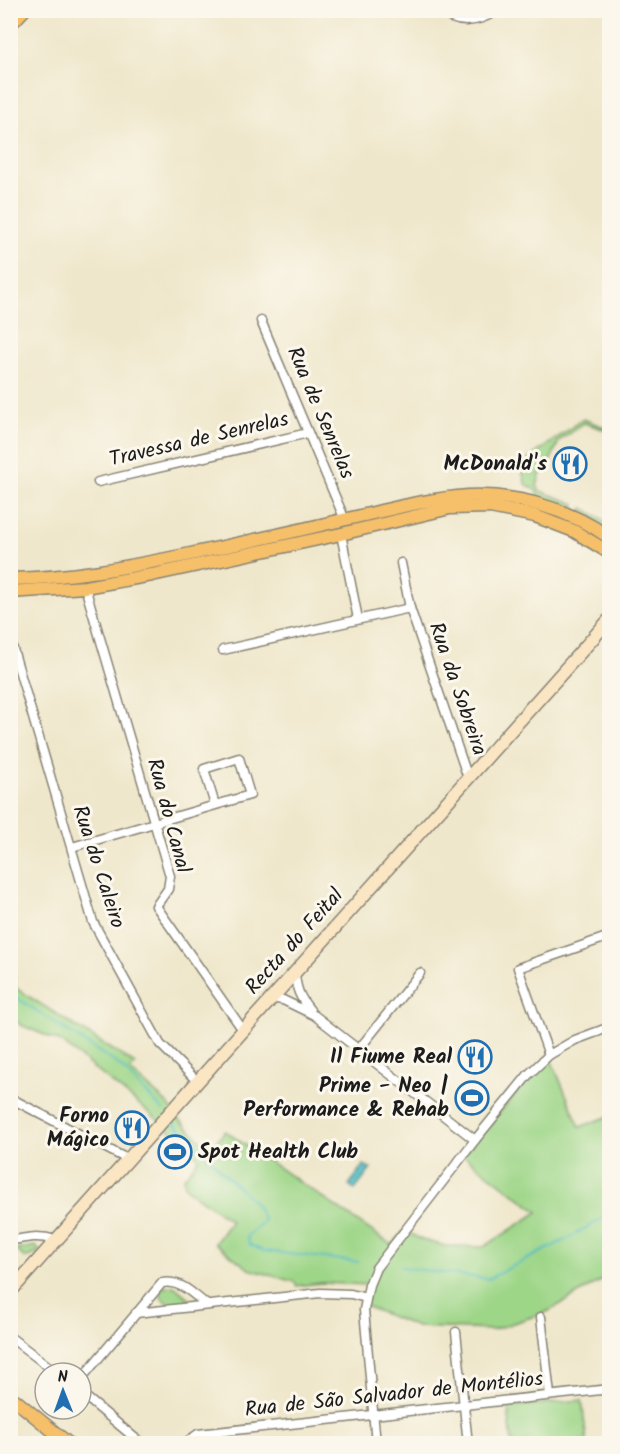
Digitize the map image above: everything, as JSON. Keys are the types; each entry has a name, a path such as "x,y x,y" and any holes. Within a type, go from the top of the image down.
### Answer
{"main road":[{"path":"10,26 24,10"},
{"path":"10,579 48,579 92,573 422,502 469,496 514,498 566,514 594,526 609,538"},
{"path":"10,592 85,587 341,534 450,508 490,507 535,516 574,531 609,553"},
{"path":"10,1396 69,1443"}],"street":[{"path":"439,10 452,20 460,22 487,17 499,10"},
{"name":"Rua de Senrelas","path":"261,321 345,520"},
{"name":"Travessa de Senrelas","path":"98,482 308,433"},
{"path":"341,534 358,619"},
{"path":"401,563 410,608"},
{"name":"Rua do Canal","path":"85,587 170,876 168,889 156,906 243,1030"},
{"name":"Rua da Sobreira","path":"224,650 410,608 468,778"},
{"name":"Recta do Feital","path":"10,1292 609,619"},
{"name":"Rua do Caleiro","path":"10,639 93,922 160,1044 198,1082"},
{"path":"72,847 250,795 239,758 204,769 215,805"},
{"path":"549,1055 518,968 609,936"},
{"path":"295,973 295,986 300,999 315,1015 475,1140"},
{"path":"359,1049 420,973"},
{"path":"270,998 283,999 315,1015"},
{"path":"376,1443 364,1310 376,1268 475,1140 528,1076 549,1055 575,1040 609,1027"},
{"path":"10,1098 129,1160"},
{"path":"10,1241 32,1236 45,1236 56,1240"},
{"path":"93,1365 162,1283 169,1281 178,1283 207,1305"},
{"path":"153,1293 168,1309"},
{"path":"136,1313 320,1293 351,1294 366,1298"},
{"path":"541,1317 550,1395"},
{"path":"456,1332 468,1443"},
{"path":"10,1337 41,1361"},
{"name":"Rua de São Salvador de Montélios","path":"185,1443 198,1434 609,1389"},
{"path":"93,1403 142,1443"}],"green space":[{"path":"583,419 607,428 609,441 606,430 584,423 559,441 549,464 542,469 537,486 540,491 575,504 574,508 541,497 526,484 520,465"},
{"path":"583,508 609,523 609,528 581,512"},
{"path":"10,944 14,956 17,989 135,1064 130,1071 168,1104 179,1119 210,1149 225,1131 392,1245 404,1230 422,1240 446,1246 484,1247 538,1212 463,1155 549,1055 580,1127 609,1116 609,1276 547,1312 492,1330 417,1327 365,1306 369,1285 321,1283 296,1286 295,1282 249,1269 215,1243 231,1221 187,1189 183,1179 199,1158 162,1123 61,1042 21,1025 11,1017"},
{"path":"35,1246 39,1253 25,1258 16,1250"},
{"path":"174,1286 192,1301 169,1304 162,1299 160,1291 164,1287"},
{"path":"582,1400 587,1443 512,1443 508,1407"}],"water":[{"path":"364,1165 371,1169 355,1190 349,1185"}],"waterway":[{"path":"10,989 14,996 119,1065 163,1110"},
{"path":"173,1122 256,1206 264,1221 247,1236 250,1245 264,1251 359,1262"},
{"path":"401,1267 488,1279 567,1239 610,1214"}],"place":[{"name":"McDonald's","path":"570,464"},
{"name":"Il Fiume Real","path":"475,1057"},
{"name":"Prime - Neo | Performance & Rehab","path":"472,1098"},
{"name":"Forno Mágico","path":"132,1128"},
{"name":"Spot Health Club","path":"175,1152"}]}
